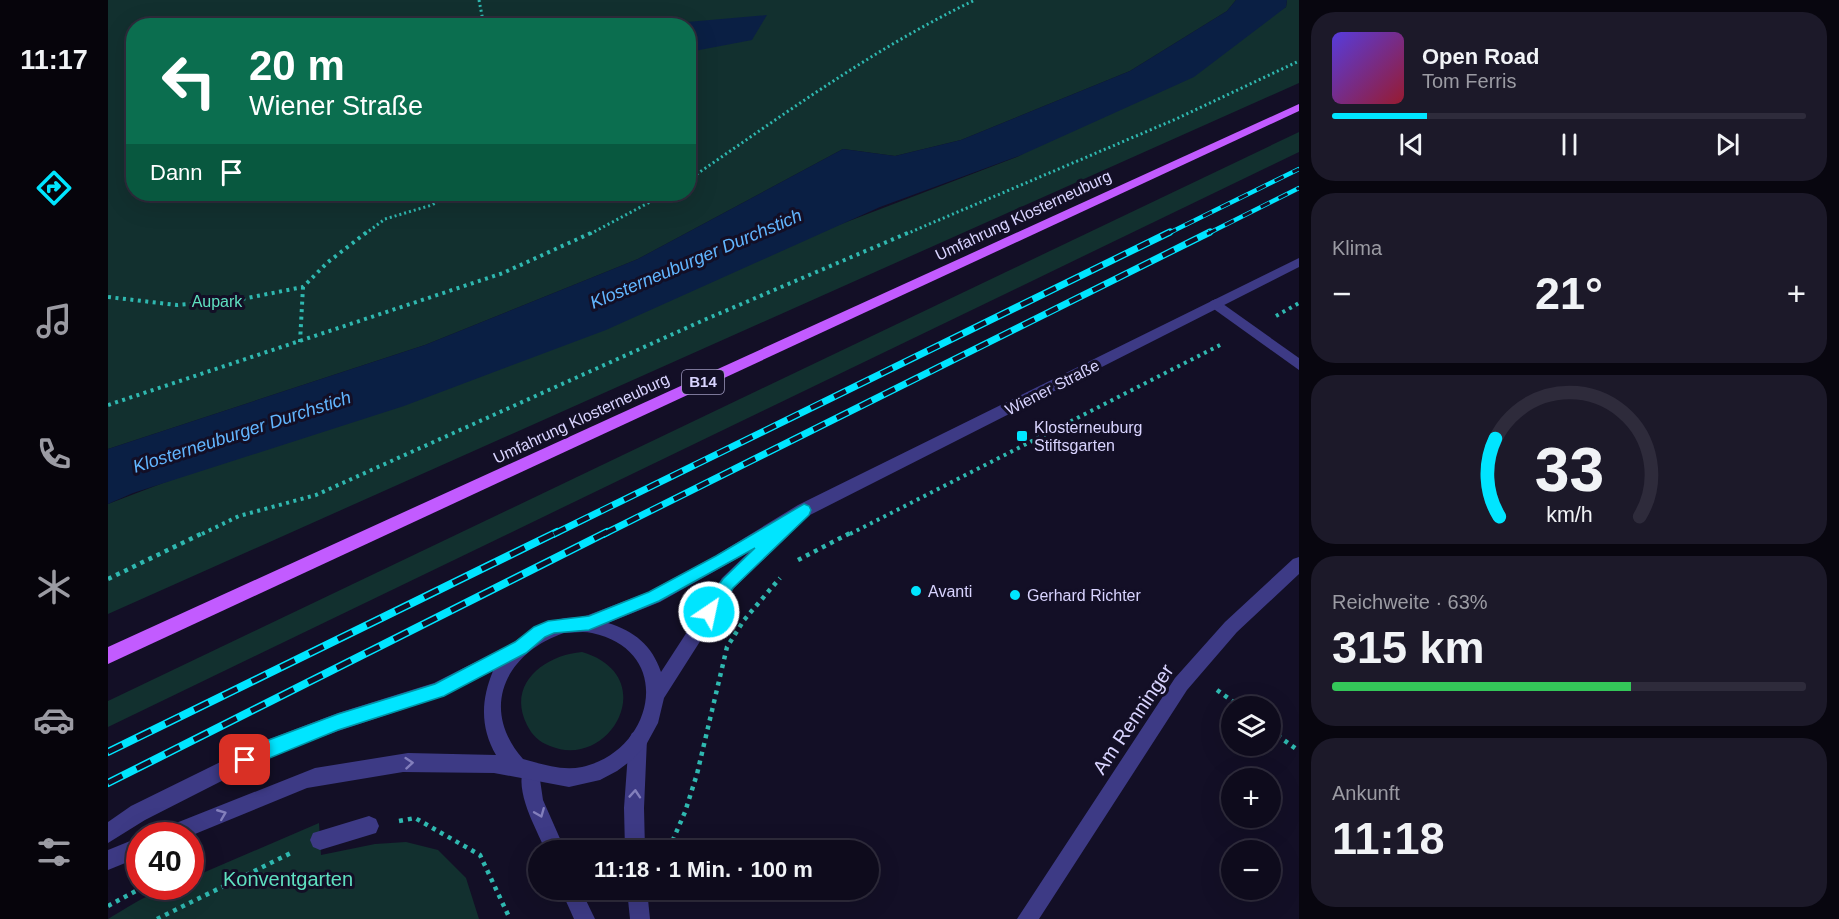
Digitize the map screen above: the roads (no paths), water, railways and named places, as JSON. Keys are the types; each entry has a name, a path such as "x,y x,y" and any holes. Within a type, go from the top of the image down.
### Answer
{"main road":[{"name":"Umfahrung Klosterneuburg","path":"108,656 1299,107"}],"street":[{"name":"Wiener Straße","path":"108,833 138,813 266,749 338,722 438,690 520,647 540,632 553,626 589,622 662,592 721,561 804,510 1299,262"},
{"path":"1216,304 1299,365"},
{"name":"Wiener Straße","path":"658,692 728,583 804,510"},
{"name":"Am Renninger","path":"1027,919 1181,684 1231,627 1299,564"},
{"name":"Wiener Straße","path":"203,822 307,780 411,762 473,763 525,770 561,778 593,773 622,756 638,739 648,726 656,708 658,692 655,676 640,650 620,634 589,622"},
{"name":"Wiener Straße","path":"520,647 498,676 492,709 498,741 525,770"},
{"path":"635,840 638,739"},
{"path":"525,770 534,800 551,840"},
{"path":"320,840 369,826"},
{"path":"108,860 126,853"},
{"path":"576,900 585,919"},
{"path":"638,900 640,919"}],"water":[{"name":"Klosterneuburger Durchstich","path":"1236,0 1287,0 1286,7 1194,77 1019,156 880,207 606,330 404,406 133,493 108,504 108,449 425,345 638,259 843,149 895,156 961,140 1130,71 1227,11"},
{"path":"767,15 752,40 696,51 696,21"}],"railway":[{"path":"1167,234 1299,169"},
{"path":"1207,234 1299,188"},
{"path":"554,534 1170,232"},
{"path":"604,534 1210,232"},
{"path":"108,752 557,532"},
{"path":"108,783 607,532"}],"place":[{"name":"Klosterneuburg Stiftsgarten","path":"1022,436"},
{"name":"Avanti","path":"916,591"},
{"name":"Gerhard Richter","path":"1015,595"}],"park label":[{"name":"Aupark","path":"217,301"},
{"name":"Konventgarten","path":"288,879"}]}
